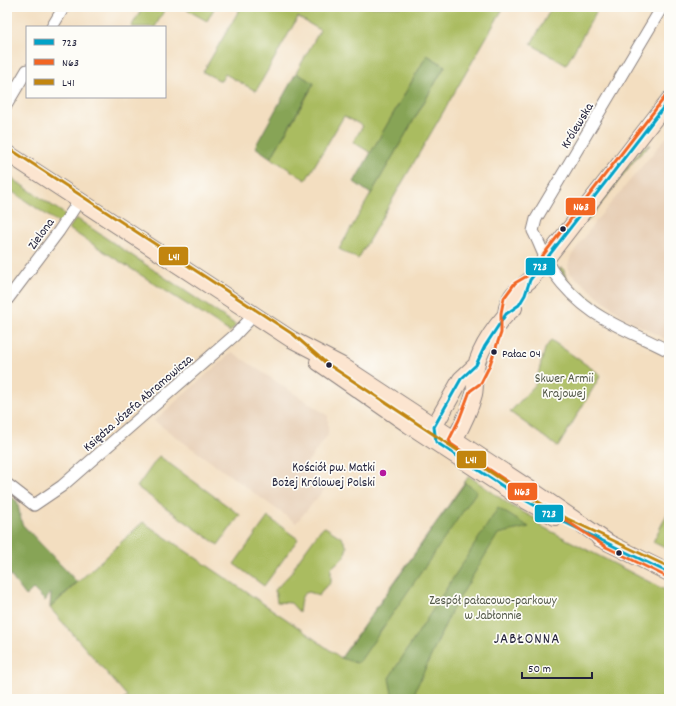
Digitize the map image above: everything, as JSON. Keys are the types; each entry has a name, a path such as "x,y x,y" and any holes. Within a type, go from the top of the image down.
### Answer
{"main road":[{"path":"454,440 464,422 474,394 476,365 485,346 506,314 509,300 516,290 530,280 669,100"},
{"path":"7,153 291,339 329,358 516,495 566,523 669,573"},
{"path":"435,435 461,379 476,365"},
{"path":"435,435 454,440 534,491 609,543"}],"street":[{"path":"53,26 64,7"},
{"name":"Królewska","path":"662,7 536,219 533,231 553,272 585,308 614,326 669,351"},
{"path":"7,104 26,72"},
{"name":"Zielona","path":"7,300 60,231 79,201"},
{"name":"Księdza Józefa Abramowicza","path":"7,484 34,505 62,486 235,335 254,315"}],"shaded area":[{"path":"669,134 669,341 625,318 570,273 568,265 571,256 595,222"},
{"path":"232,352 328,416 328,435 304,467 328,485 296,523 154,421"}],"green space":[{"path":"143,7 166,7 156,26 132,26"},
{"path":"189,7 215,7 207,21 187,10"},
{"path":"241,7 504,7 358,259 339,249 445,66 427,55 371,153 353,142 363,126 344,116 306,180 271,158 314,84 296,73 320,30 298,17 256,91 225,74 221,81 203,72"},
{"path":"552,7 599,7 566,65 531,44"},
{"path":"427,55 445,66 371,194 354,182"},
{"path":"296,73 314,83 271,158 255,147"},
{"path":"650,145 636,158 588,221 587,218 642,148"},
{"path":"7,175 66,215 60,224 7,188"},
{"path":"76,218 236,325 230,332 69,229"},
{"path":"563,268 566,278 572,285 622,322 622,325 579,294 565,278 559,269"},
{"name":"Skwer Armii Krajowej","path":"551,340 601,375 558,447 510,412 535,385 545,349"},
{"path":"159,456 240,515 218,545 137,487"},
{"name":"Zespół pałacowo-parkowy w Jabłonnie","path":"469,476 513,507 538,520 537,524 669,592 669,699 124,699 127,696 50,608 143,522 341,658"},
{"path":"465,483 477,491 360,661 356,663 341,658"},
{"path":"7,494 17,501 22,524 77,582 50,608 51,592 45,601 33,589 26,596 7,571"},
{"path":"498,508 529,527 498,534 451,612 416,689 413,699 393,699 389,678"},
{"path":"669,510 669,550 653,542"},
{"path":"268,517 298,539 264,586 234,564"},
{"path":"325,527 342,538 347,547 344,557 331,568 331,583 323,589 319,596 309,592 306,593 301,599 299,612 291,603 277,602 275,590 291,573 299,559 321,529"}],"transit line":[{"name":"N63","path":"665,97 527,276 515,283 504,298 501,313 501,333 489,367 481,383 470,391 459,420 449,440 451,444 606,547 667,577"},
{"name":"723","path":"436,442 434,427 461,379 476,365 485,346 506,314 519,305 525,295 530,280 669,100"},
{"name":"L41","path":"10,149 294,335 326,363 519,491 568,519 669,567"},
{"name":"723","path":"436,442 516,495 566,523 669,573"}],"place":[{"name":"Pałac 04","path":"494,352"},
{"name":"Kościół pw. Matki Bożej Królowej Polski","path":"383,473"}],"district":[{"name":"JABŁONNA","path":"527,638"}]}
